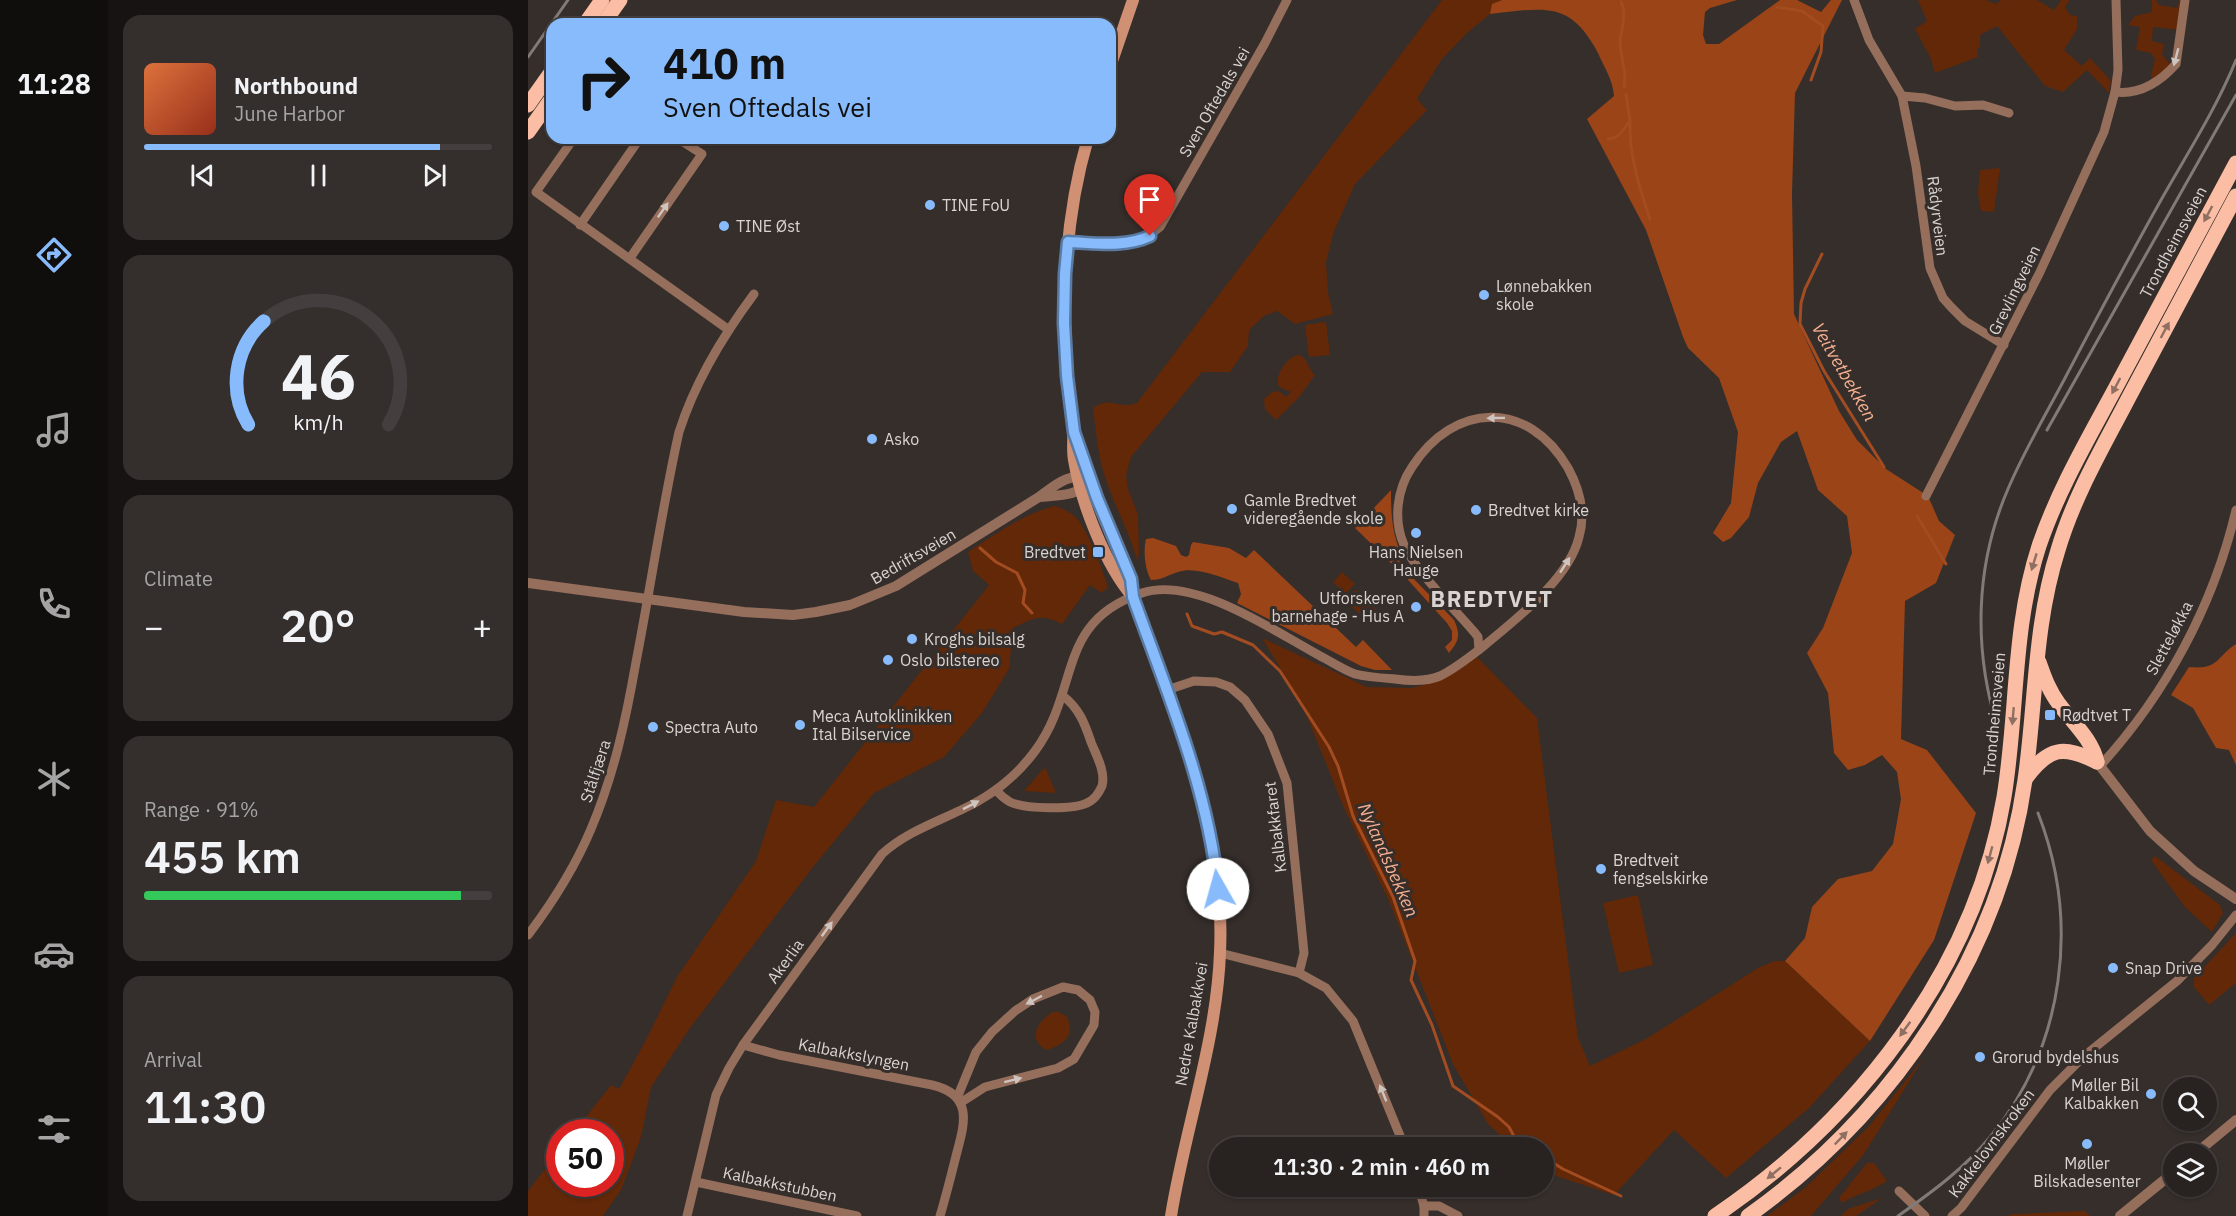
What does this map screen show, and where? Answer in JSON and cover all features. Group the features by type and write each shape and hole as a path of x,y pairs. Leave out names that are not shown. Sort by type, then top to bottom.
{"highway":[{"path":"589,18 602,0"},
{"path":"607,18 620,0"},
{"path":"528,105 546,80"},
{"path":"528,132 546,106"},
{"name":"Trondheimsveien","path":"1715,1216 1776,1171 1855,1094 1915,1016 1931,991 1954,946 1987,867 1999,824 2010,752 2020,624 2031,573 2043,535 2077,459 2236,163"},
{"name":"Trondheimsveien","path":"1748,1216 1789,1185 1836,1144 1877,1099 1930,1027 1971,954 1996,894 2010,851 2025,780 2043,607 2068,521 2079,494 2236,196"},
{"path":"2037,653 2057,702 2094,749 2099,764"},
{"path":"2025,780 2041,760 2055,752 2068,750 2076,752 2099,764"}],"main road":[{"path":"1116,50 1133,0"},
{"name":"Nedre Kalbakkvei","path":"1086,144 1077,181 1065,274 1064,323 1067,376 1074,432 1073,451 1081,490 1116,575 1133,597"},
{"name":"Nedre Kalbakkvei","path":"1074,432 1090,480 1131,579 1133,597 1198,784 1210,830 1219,901 1221,953 1215,1003 1171,1216"}],"street":[{"name":"Sven Oftedals vei","path":"1068,242 1135,243 1150,236 1160,227 1287,0"},
{"name":"Rådyrveien","path":"1854,0 1869,40 1902,96 1916,166 1930,268 1942,298 1965,321 2004,345"},
{"name":"Grevlingveien","path":"1926,496 2004,345 2104,132 2115,92 2118,70 2116,0"},
{"path":"2115,92 2146,89 2176,64 2185,0"},
{"path":"1902,96 1925,98 1955,106 1983,105 2009,113"},
{"path":"570,144 536,192 729,330"},
{"path":"580,225 636,144"},
{"path":"630,258 702,154 686,144"},
{"path":"648,599 679,432 694,391 706,367 754,294"},
{"path":"1505,418 1529,427 1550,443 1562,459 1579,490 1583,513 1579,539 1567,564 1546,590 1479,650 1478,637 1421,570 1404,545 1397,516 1406,475 1428,444 1442,433 1469,419 1505,418"},
{"path":"1078,476 1090,480 1081,490"},
{"name":"Bedriftsveien","path":"528,583 763,614 793,615 833,609 876,596 896,586 1060,482 1078,476"},
{"name":"Bedriftsveien","path":"1039,497 1064,495 1081,490"},
{"name":"Sletteløkka","path":"2099,764 2155,695 2178,657 2211,593 2236,510"},
{"name":"Akerlia","path":"687,1216 716,1095 743,1045 882,854 900,839 970,806 996,790 1017,772 1036,750 1063,696 1077,648 1088,628 1102,614 1133,597 1150,591 1173,590 1220,602 1354,674 1412,682 1438,676 1479,650"},
{"name":"Stålfjæra","path":"528,935 572,868 591,829 607,787 621,739 648,599"},
{"name":"Kalbakkfaret","path":"1167,690 1194,681 1216,682 1230,687 1255,712 1276,750 1287,783 1294,844 1304,952 1299,974"},
{"path":"996,790 1014,803 1027,806 1067,807 1089,802 1099,792 1103,776 1090,738 1078,712 1063,696"},
{"path":"2099,764 2150,831 2194,871 2236,899"},
{"name":"Kakkelovnskroken","path":"1952,1216 1961,1208 2050,1090 2083,1057 2177,981 2212,945 2236,915"},
{"path":"1221,953 1299,974 1326,988 1353,1021 1400,1137"},
{"path":"940,1216 964,1128 965,1117 958,1100 976,1052 992,1032 1015,1011 1033,999 1063,987 1078,990 1090,1000 1095,1012 1094,1025 1078,1054 1069,1063 985,1087 958,1100"},
{"name":"Kalbakkslyngen","path":"743,1045 779,1055 932,1084 947,1089 958,1100"},
{"path":"2208,1143 2236,1119"},
{"path":"2120,1216 2163,1181"},
{"name":"Kalbakkstubben","path":"696,1182 857,1216"},
{"path":"1899,1191 1925,1216"},
{"path":"1424,1211 1439,1206 1458,1216"}],"shaded area":[{"path":"1442,0 1502,0 1493,4 1490,14 1467,33 1442,59 1417,99 1427,110 1355,184 1333,234 1326,262 1328,293 1333,314 1295,324 1277,311 1264,316 1249,330 1248,346 1230,372 1202,372 1131,457 1126,476 1128,489 1138,515 1139,553 1137,560 1103,469 1093,408 1105,403 1130,405 1137,403"},
{"path":"1502,0 1737,0 1710,8 1705,12 1703,35 1706,44 1719,44 1780,0 1797,0 1821,12 1831,0 1842,0 1795,93 1792,193 1794,314 1839,411 1857,440 1886,469 1928,496 1939,521 1955,535 1936,583 1905,601 1901,739 1927,750 1976,813 1934,940 1870,1041 1785,961 1805,938 1812,907 1838,879 1872,871 1893,844 1901,799 1897,772 1882,755 1865,765 1848,770 1834,753 1828,693 1807,653 1823,628 1852,553 1847,516 1818,490 1797,431 1781,442 1758,483 1749,517 1731,538 1723,542 1713,533 1731,503 1738,432 1719,378 1688,348 1646,230 1587,119 1614,96 1610,79 1588,36 1577,24 1554,11 1526,10 1490,14 1492,4"},
{"path":"1918,0 1986,0 1996,4 2001,0 2037,0 2054,10 2061,0 2070,0 2065,7 2070,15 2077,16 2077,29 2064,50 2082,66 2090,58 2111,81 2109,93 2087,70 2063,92 2045,86 1997,26 1980,35 1978,57 1935,73 1931,59 1915,29 1927,21"},
{"path":"2152,0 2156,0 2159,5 2178,8 2179,0 2183,0 2180,30 2153,27 2152,41 2164,44 2162,55 2172,66 2152,81 2155,59 2151,53 2136,50 2140,27 2128,25 2135,16 2152,12"},
{"path":"2000,168 1994,212 1981,211 1978,193 1980,170"},
{"path":"1326,322 1330,355 1309,357 1305,325"},
{"path":"1296,355 1305,359 1315,375 1299,397 1276,420 1265,409 1264,399 1272,392 1279,391 1286,397 1291,392 1279,387 1278,378 1288,360"},
{"path":"1391,490 1393,526 1404,560 1393,565 1355,528 1366,517 1373,518 1371,511"},
{"path":"1055,506 1077,518 1083,526 1108,587 1102,593 1090,585 1062,624 1037,618 1013,628 1009,669 982,713 944,757 874,793 813,867 690,1028 651,1087 641,1137 624,1182 624,1119 584,1119 611,1085 619,1089 677,977 756,861 776,800 814,807 989,585 973,571 968,552 1020,519"},
{"path":"1153,538 1176,546 1181,555 1186,557 1189,555 1193,542 1229,548 1246,558 1254,550 1356,647 1363,640 1392,670 1375,670 1361,666 1237,603 1241,594 1238,583 1193,570 1151,580 1146,566 1145,549 1146,539"},
{"path":"1342,572 1355,584 1345,594 1333,582"},
{"path":"1410,575 1454,620 1458,638 1449,653 1445,647 1452,640 1452,631 1408,580"},
{"path":"1354,591 1358,591 1377,610 1367,620 1345,601"},
{"path":"1262,638 1367,687 1412,688 1438,681 1477,657 1537,718 1578,1038 1590,1066 1646,1039 1758,968 1775,961 1785,961 1870,1041 1809,1108 1726,1178 1674,1130 1614,1195 1554,1175 1554,1137 1502,1137 1488,1124 1453,1064 1389,901 1344,808 1302,704"},
{"path":"2236,644 2236,765 2229,750 2216,748 2193,708 2171,695 2189,667 2212,665"},
{"path":"1045,767 1056,793 1024,791"},
{"path":"2155,856 2220,905 2223,913 2212,932 2185,907 2151,860"},
{"path":"1638,895 1653,965 1619,973 1603,903"},
{"path":"2236,933 2236,983 2209,1005 2194,987 2194,978"},
{"path":"1052,1012 1059,1012 1066,1016 1070,1028 1063,1042 1046,1050 1037,1041 1036,1031 1042,1021"},
{"path":"1923,1059 1864,1154 1811,1216 1767,1216 1806,1187 1869,1126"},
{"path":"1867,1163 1874,1163 1887,1181 1842,1203 1839,1198"},
{"path":"546,1168 546,1197 616,1197 603,1216 528,1216 528,1191"},
{"path":"1882,1198 1856,1216 1841,1216 1848,1209"},
{"path":"2085,1211 2090,1216 2007,1216 2013,1214"}],"waterway":[{"path":"1621,2 1624,18 1620,44 1624,87"},
{"name":"Veitvetbekken","path":"1777,7 1802,11 1823,26 1821,52 1811,80"},
{"path":"1608,139 1619,135 1630,121 1626,94"},
{"path":"1630,121 1633,159 1650,219"},
{"name":"Veitvetbekken","path":"1822,254 1805,289 1801,303 1800,324 1824,371 1884,467"},
{"name":"Veitvetbekken","path":"1917,516 1946,564"},
{"name":"Nylandsbekken","path":"980,548 996,562 1017,573 1025,590 1023,603 1032,613"},
{"name":"Nylandsbekken","path":"1187,614 1192,626 1214,634 1222,632 1253,645 1280,671 1329,747 1338,766 1353,816 1393,897 1415,961 1411,980 1432,1025 1453,1086 1498,1117 1509,1127 1514,1137"},
{"name":"Nylandsbekken","path":"1554,1163 1621,1196"}],"railway":[{"path":"555,18 568,0"},
{"path":"528,57 546,31"},
{"path":"1998,729 1984,669 1981,638 1984,578 1997,518 2028,447 2136,244 2210,114 2236,60"},
{"path":"2047,430 2236,95"},
{"path":"1898,1216 1936,1189 1991,1136 2016,1100 2035,1062 2049,1022 2058,981 2061,939 2059,896 2051,854 2038,813"}],"place":[{"name":"TINE FoU","path":"930,205"},
{"name":"TINE Øst","path":"724,226"},
{"name":"Lønnebakken skole","path":"1484,295"},
{"name":"Asko","path":"872,439"},
{"name":"Gamle Bredtvet videregående skole","path":"1232,509"},
{"name":"Bredtvet kirke","path":"1476,510"},
{"name":"Hans Nielsen Hauge","path":"1416,533"},
{"name":"Bredtvet","path":"1098,552"},
{"name":"Utforskeren barnehage - Hus A","path":"1416,607"},
{"name":"Kroghs bilsalg","path":"912,639"},
{"name":"Oslo bilstereo","path":"888,660"},
{"name":"Rødtvet T","path":"2050,715"},
{"name":"Meca Autoklinikken Ital Bilservice","path":"800,725"},
{"name":"Spectra Auto","path":"653,727"},
{"name":"Bredtveit fengselskirke","path":"1601,869"},
{"name":"Snap Drive","path":"2113,968"},
{"name":"Grorud bydelshus","path":"1980,1057"},
{"name":"Møller Bil Kalbakken","path":"2151,1094"},
{"name":"Møller Bilskadesenter","path":"2087,1144"}],"district":[{"name":"BREDTVET","path":"1492,599"}],"route":[{"path":"1150,236 1135,243 1068,242 1064,297 1067,376 1074,432 1097,498 1131,579 1133,597 1198,784 1210,830 1218,889"}]}
